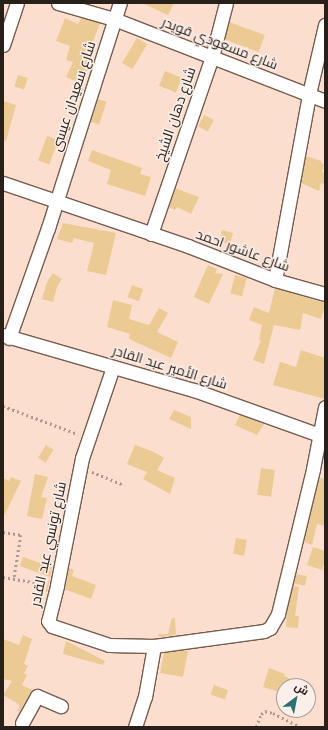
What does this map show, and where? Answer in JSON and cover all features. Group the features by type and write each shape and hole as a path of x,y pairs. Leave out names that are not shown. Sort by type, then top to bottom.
{"street":[{"path":"3,45 17,3"},
{"name":"شارع مسعودي قويدر","path":"58,3 114,19 325,101"},
{"name":"شارع سعيدان عيسى","path":"6,337 56,200 120,3"},
{"name":"شارع دهان الشيخ","path":"151,234 212,57 226,3"},
{"path":"275,280 309,94 325,25"},
{"name":"شارع عاشور احمد","path":"3,183 56,200 275,280 325,294"},
{"name":"شارع الأمير عبد القادر","path":"6,337 194,390 274,417 322,436"},
{"name":"شارع تونسي عبد القادر","path":"113,367 80,468 57,586 48,621 52,626 109,645 154,646"},
{"path":"135,727 145,697 154,646 264,632 274,623 278,614 322,436 325,407"},
{"path":"24,726 37,696 61,706"}],"path":[{"path":"3,406 90,438"},
{"path":"80,468 125,485"},
{"path":"3,532 21,535 14,579"},
{"path":"3,577 57,586"},
{"path":"256,727 261,714 265,711 273,713 301,727"}],"building":[{"path":"142,3 174,3 168,15"},
{"path":"65,18 78,24 81,18 100,23 92,44 95,45 82,84 66,77 73,62 66,60 70,46 56,41"},
{"path":"229,22 265,35 259,52 223,39"},
{"path":"137,38 147,44 132,69 122,63"},
{"path":"165,71 182,78 176,93 159,86"},
{"path":"18,75 28,78 24,89 14,86"},
{"path":"98,99 107,102 99,125 91,122"},
{"path":"3,101 16,105 6,141 3,140"},
{"path":"204,115 214,120 208,132 198,127"},
{"path":"47,136 58,140 49,165 38,160"},
{"path":"92,150 142,168 140,174 151,177 145,196 107,184 111,170 88,161"},
{"path":"306,156 321,161 321,163 324,164 322,172 325,173 325,184 321,183 319,191 301,183"},
{"path":"175,188 199,197 191,214 177,207 175,210 169,207"},
{"path":"63,223 116,233 106,275 87,271 94,243 74,238 72,243 57,239"},
{"path":"222,230 233,233 230,244 220,242"},
{"path":"208,265 217,269 215,273 223,274 209,304 194,297"},
{"path":"53,273 62,279 57,287 53,302 42,299 47,282"},
{"path":"235,275 247,278 242,296 230,293"},
{"path":"132,285 143,289 139,301 128,297"},
{"path":"275,288 325,303 325,305 321,319 303,313 300,330 274,325 264,364 253,360 261,340 259,340 262,325 249,320 254,307 269,313"},
{"path":"113,300 132,305 129,319 149,325 159,308 168,313 157,332 178,342 171,358 129,339 130,334 107,327"},
{"path":"301,350 325,358 325,399 273,385 280,362 296,367"},
{"path":"174,410 191,417 191,429 169,419"},
{"path":"240,415 264,424 257,435 235,425"},
{"path":"46,445 54,450 46,462 38,458"},
{"path":"135,445 152,451 164,458 157,470 175,478 170,494 143,479 147,472 127,464"},
{"path":"261,468 275,470 271,497 257,495"},
{"path":"35,474 48,477 41,497 47,498 42,519 27,516"},
{"path":"11,477 21,481 3,518 3,478 9,481"},
{"path":"319,478 325,479 325,526 317,524 312,545 304,542"},
{"path":"236,538 247,540 244,556 233,554"},
{"path":"313,547 325,551 325,560 322,570 307,565"},
{"path":"23,557 52,567 49,584 47,592 45,591 50,577 20,566"},
{"path":"69,568 74,570 72,576 96,585 91,599 64,589"},
{"path":"296,574 307,576 305,586 294,584"},
{"path":"293,586 299,587 295,616 299,616 298,628 286,627 287,611"},
{"path":"172,618 175,618 176,635 159,637 158,634 168,634"},
{"path":"23,635 32,639 24,664 28,666 24,673 27,675 22,685 32,690 19,712 17,711 20,705 3,695 12,681 3,679 3,639 19,645"},
{"path":"66,641 105,661 103,665 63,654"},
{"path":"181,650 188,651 183,677 160,673 164,653"},
{"path":"269,668 285,674 284,676 289,678 276,678 276,691 263,687"},
{"path":"214,685 228,690 225,700 211,694"}]}
